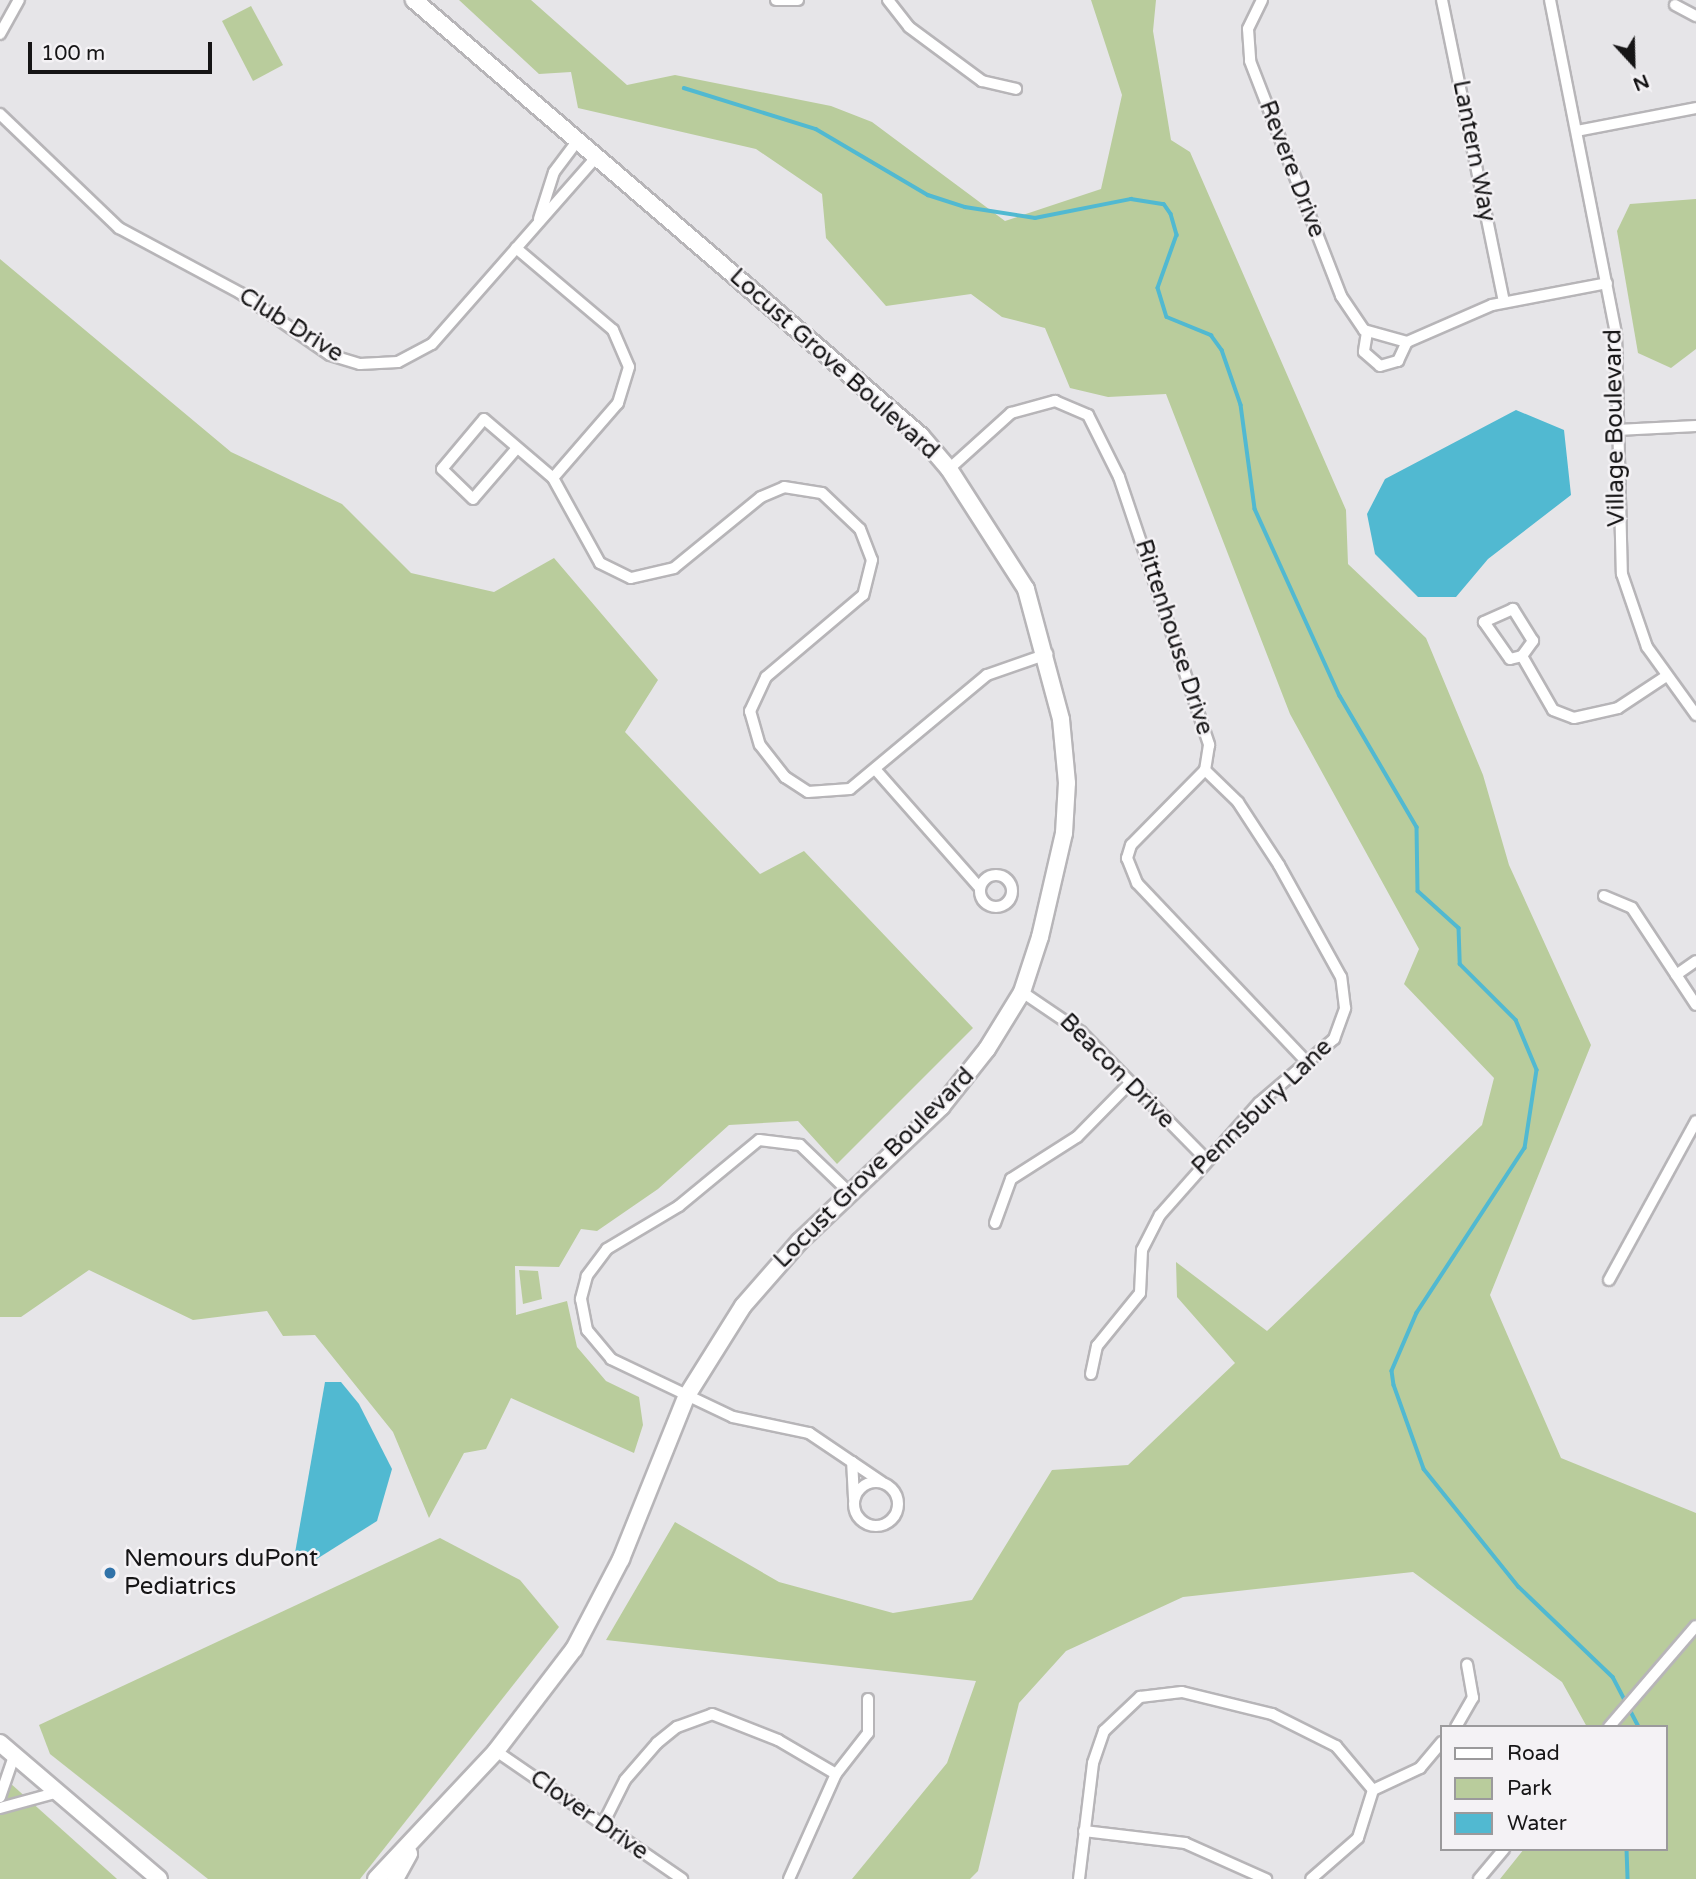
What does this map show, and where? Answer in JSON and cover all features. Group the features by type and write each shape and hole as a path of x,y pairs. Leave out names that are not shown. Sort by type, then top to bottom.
{"street":[{"path":"0,34 19,0"},
{"name":"Locust Grove Boulevard","path":"414,0 921,436 949,469 1026,589 1047,654 1062,719 1064,833 1022,992 955,1091 768,1274 686,1397 598,1607 548,1686 496,1751 417,1840"},
{"path":"776,0 798,0"},
{"path":"888,0 909,27 982,81 1016,89"},
{"name":"Revere Drive","path":"1262,0 1248,29 1250,61 1341,296 1367,332 1364,352 1380,366 1398,361 1407,342 1504,302 1607,283"},
{"name":"Lantern Way","path":"1443,0 1504,302"},
{"name":"Village Boulevard","path":"1550,0 1607,283 1618,351 1617,430 1622,573 1636,622 1665,677 1696,715"},
{"path":"1675,5 1696,16"},
{"path":"1577,131 1696,108"},
{"name":"Club Drive","path":"0,114 119,228 350,362 387,364 421,352 596,158"},
{"path":"539,219 554,172 577,141"},
{"path":"516,248 613,330 629,367 618,402 553,478"},
{"path":"1367,332 1407,342"},
{"name":"Rittenhouse Drive","path":"949,469 1011,413 1055,401 1088,415 1119,477 1196,689 1209,745 1205,770 1131,845 1127,858 1137,884 1305,1060"},
{"path":"517,448 473,499 442,469 484,419 553,478 600,563 636,579 674,568 776,489 811,488 835,503 868,543 871,577 853,605 766,677 753,699 751,720 760,745 785,777 808,792 844,792 987,675 1047,654"},
{"path":"1617,430 1696,426"},
{"path":"1513,609 1533,641 1522,656 1510,659 1484,622 1513,609"},
{"path":"1522,656 1539,694 1553,710 1574,718 1618,708 1665,677"},
{"path":"875,769 980,888"},
{"name":"Pennsbury Lane","path":"1091,1374 1097,1346 1140,1293 1142,1250 1160,1215 1205,1158 1305,1060 1334,1040 1345,1008 1341,977 1238,802 1205,770"},
{"path":"1604,896 1632,908 1696,1005"},
{"path":"1676,975 1696,961"},
{"name":"Beacon Drive","path":"1022,992 1055,1010 1205,1158"},
{"path":"995,1223 1011,1179 1077,1137 1130,1083"},
{"path":"1609,1280 1696,1121"},
{"path":"850,1194 800,1145 759,1140 679,1206 599,1258 582,1299 590,1336 611,1359 686,1397 733,1417 809,1433 884,1483 898,1506 887,1524 859,1520 854,1499 852,1462"},
{"path":"854,1499 868,1483 884,1483"},
{"path":"1611,1725 1696,1626"},
{"path":"1457,1725 1473,1698 1467,1665"},
{"path":"1079,1879 1084,1831 1104,1731 1140,1697 1182,1692 1272,1714 1336,1746 1373,1790"},
{"path":"789,1879 836,1774 868,1733 868,1699"},
{"path":"603,1824 625,1780 657,1743 677,1727 712,1714 778,1740 836,1774"},
{"path":"0,1743 55,1793 159,1879"},
{"path":"1311,1879 1357,1838 1373,1790 1420,1768 1440,1744"},
{"name":"Clover Drive","path":"496,1751 681,1879"},
{"path":"0,1797 14,1756"},
{"path":"0,1808 55,1793"},
{"path":"1084,1831 1185,1843 1266,1879"},
{"path":"376,1879 417,1840"},
{"path":"395,1879 417,1840"},
{"path":"1479,1879 1502,1851"}],"green space":[{"path":"459,0 531,0 627,85 675,75 831,106 872,122 1005,221 1101,189 1122,95 1091,0 1156,0 1153,31 1171,140 1190,152 1346,510 1348,564 1426,638 1483,775 1509,865 1591,1045 1490,1295 1561,1458 1696,1513 1696,1879 1500,1879 1522,1851 1668,1851 1668,1725 1586,1725 1562,1682 1413,1572 1183,1597 1066,1651 1019,1703 978,1871 970,1879 852,1879 947,1763 976,1681 606,1640 675,1522 779,1582 893,1613 972,1600 1052,1470 1128,1465 1235,1363 1177,1297 1176,1262 1267,1331 1482,1125 1494,1078 1404,984 1419,949 1290,714 1166,394 1108,397 1070,388 1045,328 1002,317 971,294 886,306 826,238 822,194 756,149 578,108 571,72 539,74"},
{"path":"251,6 283,65 253,81 222,21"},
{"path":"1696,199 1696,349 1671,368 1638,353 1617,231 1630,204"},
{"path":"0,259 231,452 342,504 411,573 494,592 554,558 658,680 625,732 760,874 804,851 973,1028 837,1164 798,1121 729,1125 658,1189 597,1231 581,1229 559,1267 515,1266 516,1315 567,1301 577,1347 606,1381 639,1397 643,1425 634,1453 511,1398 486,1449 464,1453 429,1518 393,1432 315,1335 283,1336 267,1311 193,1320 89,1270 21,1317 0,1317"},
{"path":"519,1270 538,1271 542,1299 523,1304"},
{"path":"440,1538 520,1580 559,1627 360,1879 208,1879 50,1754 39,1725"},
{"path":"0,1774 116,1878 117,1879 0,1879"}],"water":[{"path":"1516,410 1564,430 1571,495 1488,559 1456,597 1418,597 1375,554 1367,514 1385,479"},
{"path":"325,1382 341,1382 359,1404 392,1469 377,1521 312,1562 295,1553"}],"waterway":[{"path":"684,88 816,129 928,195 965,207 1035,218 1131,199 1164,204 1171,214 1177,235 1158,288 1167,317 1211,335 1222,350 1241,405 1255,509 1340,696 1417,827 1418,891 1459,928 1460,964 1516,1020 1537,1070 1525,1148 1417,1313 1392,1371 1394,1385 1424,1469 1519,1587 1613,1677 1638,1725"},
{"path":"1627,1851 1628,1879"}],"place":[{"name":"Nemours duPont Pediatrics","path":"110,1573"}]}
